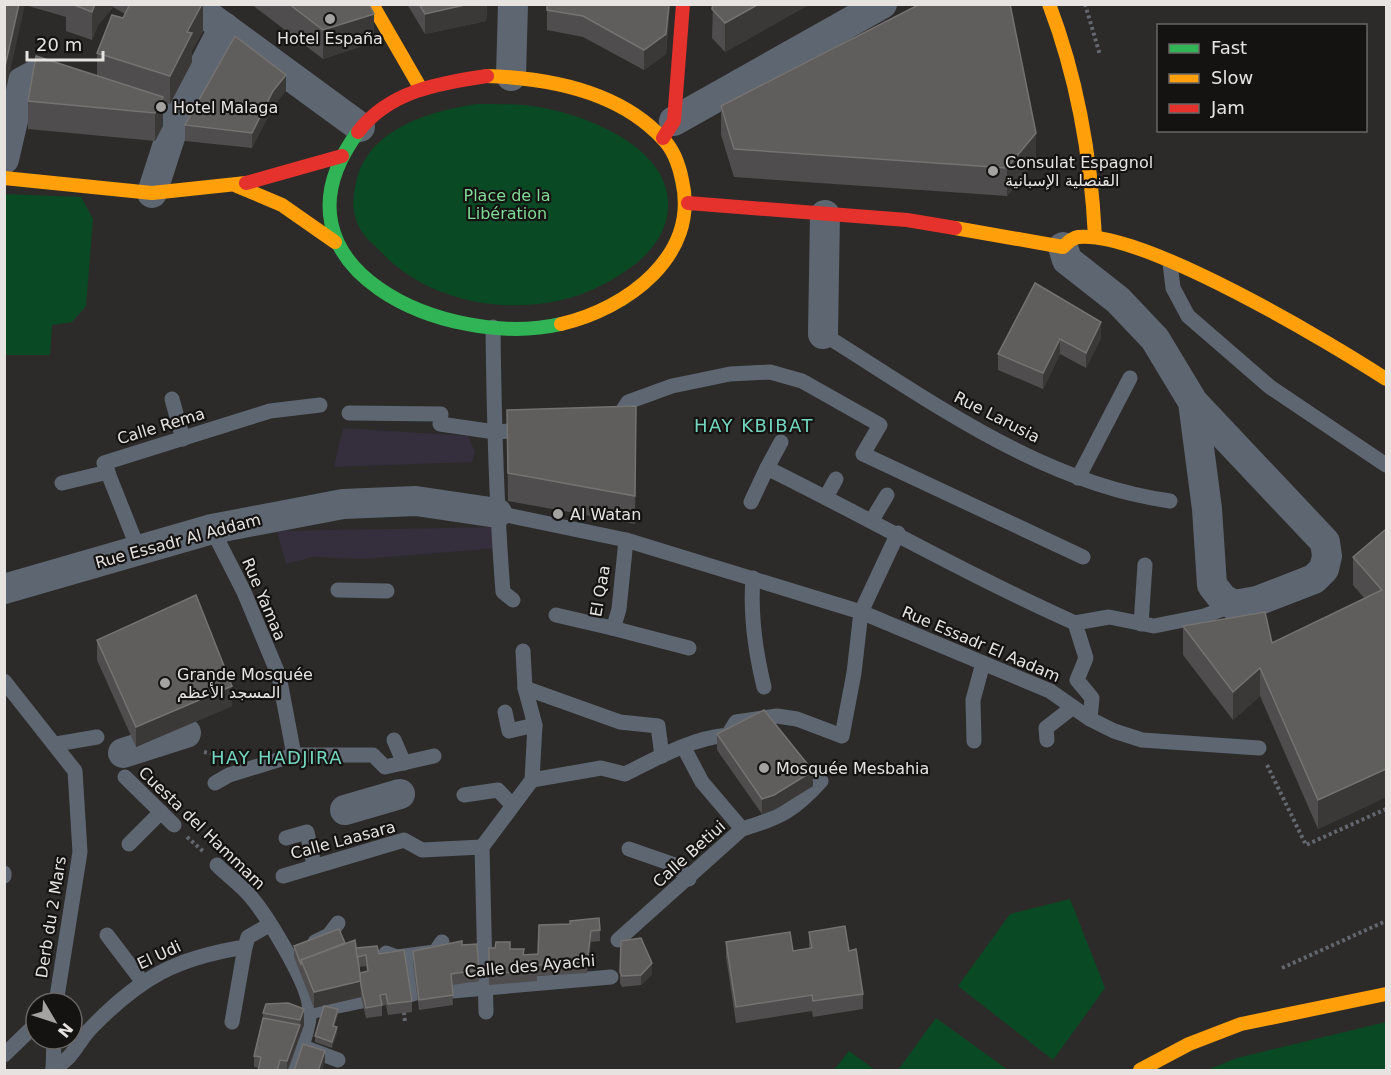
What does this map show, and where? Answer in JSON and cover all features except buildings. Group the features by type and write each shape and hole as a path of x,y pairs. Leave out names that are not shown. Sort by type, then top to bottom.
{"street":[{"path":"192,4 360,127"},
{"path":"372,4 421,89"},
{"path":"511,76 513,4"},
{"path":"669,130 594,94 534,78 487,76 421,89 399,97 360,127 342,156 332,184 329,212 335,242 343,257 379,290 402,303 454,322 493,327 538,327 582,318 622,301 642,287 661,268 677,238 688,203 669,130 683,4"},
{"path":"669,130 882,4"},
{"path":"1049,4 1064,41 1082,105 1092,171 1095,237"},
{"path":"152,193 175,122 224,27"},
{"path":"4,159 22,82 35,75 175,122"},
{"path":"4,178 152,193 237,186 342,156"},
{"path":"237,186 282,205 335,242"},
{"path":"688,203 907,220 1063,247 1076,237 1095,237 1129,246 1170,263 1304,329 1386,379"},
{"path":"823,334 825,215"},
{"path":"1063,247 1067,260 1118,300 1155,339 1193,402 1325,542 1328,556 1324,569 1314,579 1257,601 1234,605 1223,599 1212,585 1207,508 1193,402"},
{"name":"Rue Essadr Al Addam","path":"4,589 212,529 343,504 416,501 496,513"},
{"path":"124,765 186,733"},
{"path":"345,810 400,795"},
{"path":"1140,1071 1176,1049 1235,1026 1276,1015 1386,994"}],"lane":[{"path":"1170,263 1173,288 1188,316 1270,387 1386,465"},
{"path":"493,327 496,513 503,592 513,600"},
{"name":"Rue Larusia","path":"823,334 959,420 1078,478 1170,501"},
{"path":"603,426 613,425 628,402 672,386 730,374 770,372 802,381 880,425 863,454 1083,557"},
{"path":"1078,478 1130,378"},
{"path":"172,399 183,439"},
{"name":"Calle Rema","path":"108,472 104,463 270,411 320,405"},
{"path":"350,413 441,414 440,424 495,432 539,429"},
{"path":"751,502 781,442"},
{"path":"767,468 898,533 990,585 1076,623 1109,617 1154,626 1204,616 1234,605"},
{"path":"62,483 108,472 138,551"},
{"path":"826,497 836,479"},
{"path":"872,520 887,495"},
{"name":"Rue Essadr El Aadam","path":"496,513 626,540 861,612 1050,691 1114,731 1142,740 1259,748"},
{"name":"Rue Yamaa","path":"212,529 244,592 279,676 294,755"},
{"path":"532,780 601,768 626,774 662,756 712,736 728,735 736,722 777,716 797,719 842,736 854,673 861,612 898,533"},
{"name":"El Qaa","path":"556,615 612,628 619,609 626,540"},
{"path":"1141,624 1145,565"},
{"path":"753,578 752,618 756,654 764,687"},
{"path":"338,590 387,591"},
{"path":"1076,623 1086,658 1077,680 1092,698 1090,718"},
{"path":"612,628 689,648"},
{"path":"485,1000 482,847 532,780 534,726 525,688 523,651"},
{"path":"974,741 973,699 983,663"},
{"name":"Derb du 2 Mars","path":"4,681 56,744 75,771 80,842 74,902 58,991"},
{"path":"525,688 620,722 658,726 662,756"},
{"path":"1047,740 1046,728 1073,707"},
{"path":"505,712 509,731 534,726"},
{"path":"56,744 97,737"},
{"path":"394,740 404,763"},
{"path":"684,748 702,782 742,829"},
{"path":"222,779 294,755 373,755 385,767 434,756"},
{"name":"Cuesta del Hammam","path":"124,765 174,825"},
{"name":"Calle Betiui","path":"618,940 689,879 742,829 765,823 800,805 821,781"},
{"path":"464,795 498,789 512,805"},
{"path":"129,843 161,812"},
{"path":"286,838 307,832 314,865"},
{"name":"Calle Laasara","path":"283,876 404,840 422,850 482,847"},
{"path":"629,849 675,865 689,879"},
{"name":"Cuesta del Hammam","path":"217,865 251,896 288,955 306,992 309,1012 292,1071"},
{"path":"288,955 329,935 338,923"},
{"path":"232,1022 244,947 248,938 269,925"},
{"path":"107,935 142,981"},
{"path":"386,952 397,957 435,952 442,942"},
{"name":"El Udi","path":"53,1070 69,1060 88,1031 142,981 206,953 244,947"},
{"path":"408,956 413,994"},
{"name":"Calle des Ayachi","path":"452,991 485,1000 611,977"},
{"path":"309,1012 362,1001"},
{"path":"4,1055 24,1036"},
{"path":"300,1047 338,1060"},
{"path":"53,1070 54,1051"}],"path":[{"path":"186,733 199,751 217,755 222,779"},
{"path":"1259,748 1306,845 1386,809"},
{"name":"Cuesta del Hammam","path":"174,825 217,865"},
{"path":"1282,968 1386,921"},
{"path":"404,1012 405,1022"}],"shaded area":[{"path":"343,428 468,436 475,452 472,462 334,467"},
{"path":"500,527 499,548 363,559 313,557 286,564 277,531"}],"green space":[{"name":"Place de la Libération","path":"477,104 523,105 573,115 625,139 646,156 661,177 668,200 664,227 654,246 630,268 602,285 575,296 546,303 516,305 485,303 456,297 427,286 402,271 368,240 357,221 353,205 362,164 387,136 403,126 440,112"},
{"path":"5,194 81,197 93,219 86,306 72,322 52,325 50,355 5,355"},
{"path":"1070,899 1105,988 1053,1060 958,986 1010,914"},
{"path":"936,1018 1008,1070 898,1070"},
{"path":"1386,1022 1386,1069 1207,1070 1237,1058"},
{"path":"849,1051 875,1070 834,1070"}],"traffic: fast":[{"path":"358,132 333,181 331,223 348,260 380,289 421,311 468,324 516,329 561,324"}],"traffic: slow":[{"path":"372,4 421,89"},
{"path":"1049,4 1068,61 1081,119 1090,177 1095,237"},
{"path":"487,76 558,84 604,98 626,109 663,139 673,153 679,169 685,207 680,232 669,255 653,275 633,292 586,317 561,324"},
{"path":"4,178 152,193 246,183"},
{"path":"237,186 282,205 335,242"},
{"path":"955,228 1063,247 1078,237 1107,240 1145,251 1189,269 1235,292 1323,340 1386,379"},
{"path":"1140,1070 1189,1044 1241,1024 1386,994"}],"traffic: jam":[{"path":"663,138 674,121 683,4"},
{"path":"358,132 384,107 416,91 487,76"},
{"path":"246,183 342,156"},
{"path":"688,203 907,220 955,228"}],"place":[{"name":"Hotel España","path":"330,19"},
{"name":"Hotel Malaga","path":"161,107"},
{"name":"Consulat Espagnol القنصلية الإسبانية","path":"993,171"},
{"name":"Al Watan","path":"558,514"},
{"name":"Grande Mosquée المسجد الأعظم","path":"165,683"},
{"name":"Mosquée Mesbahia","path":"764,768"}],"district":[{"name":"HAY KBIBAT","path":"754,425"},
{"name":"HAY HADJIRA","path":"277,757"}]}
